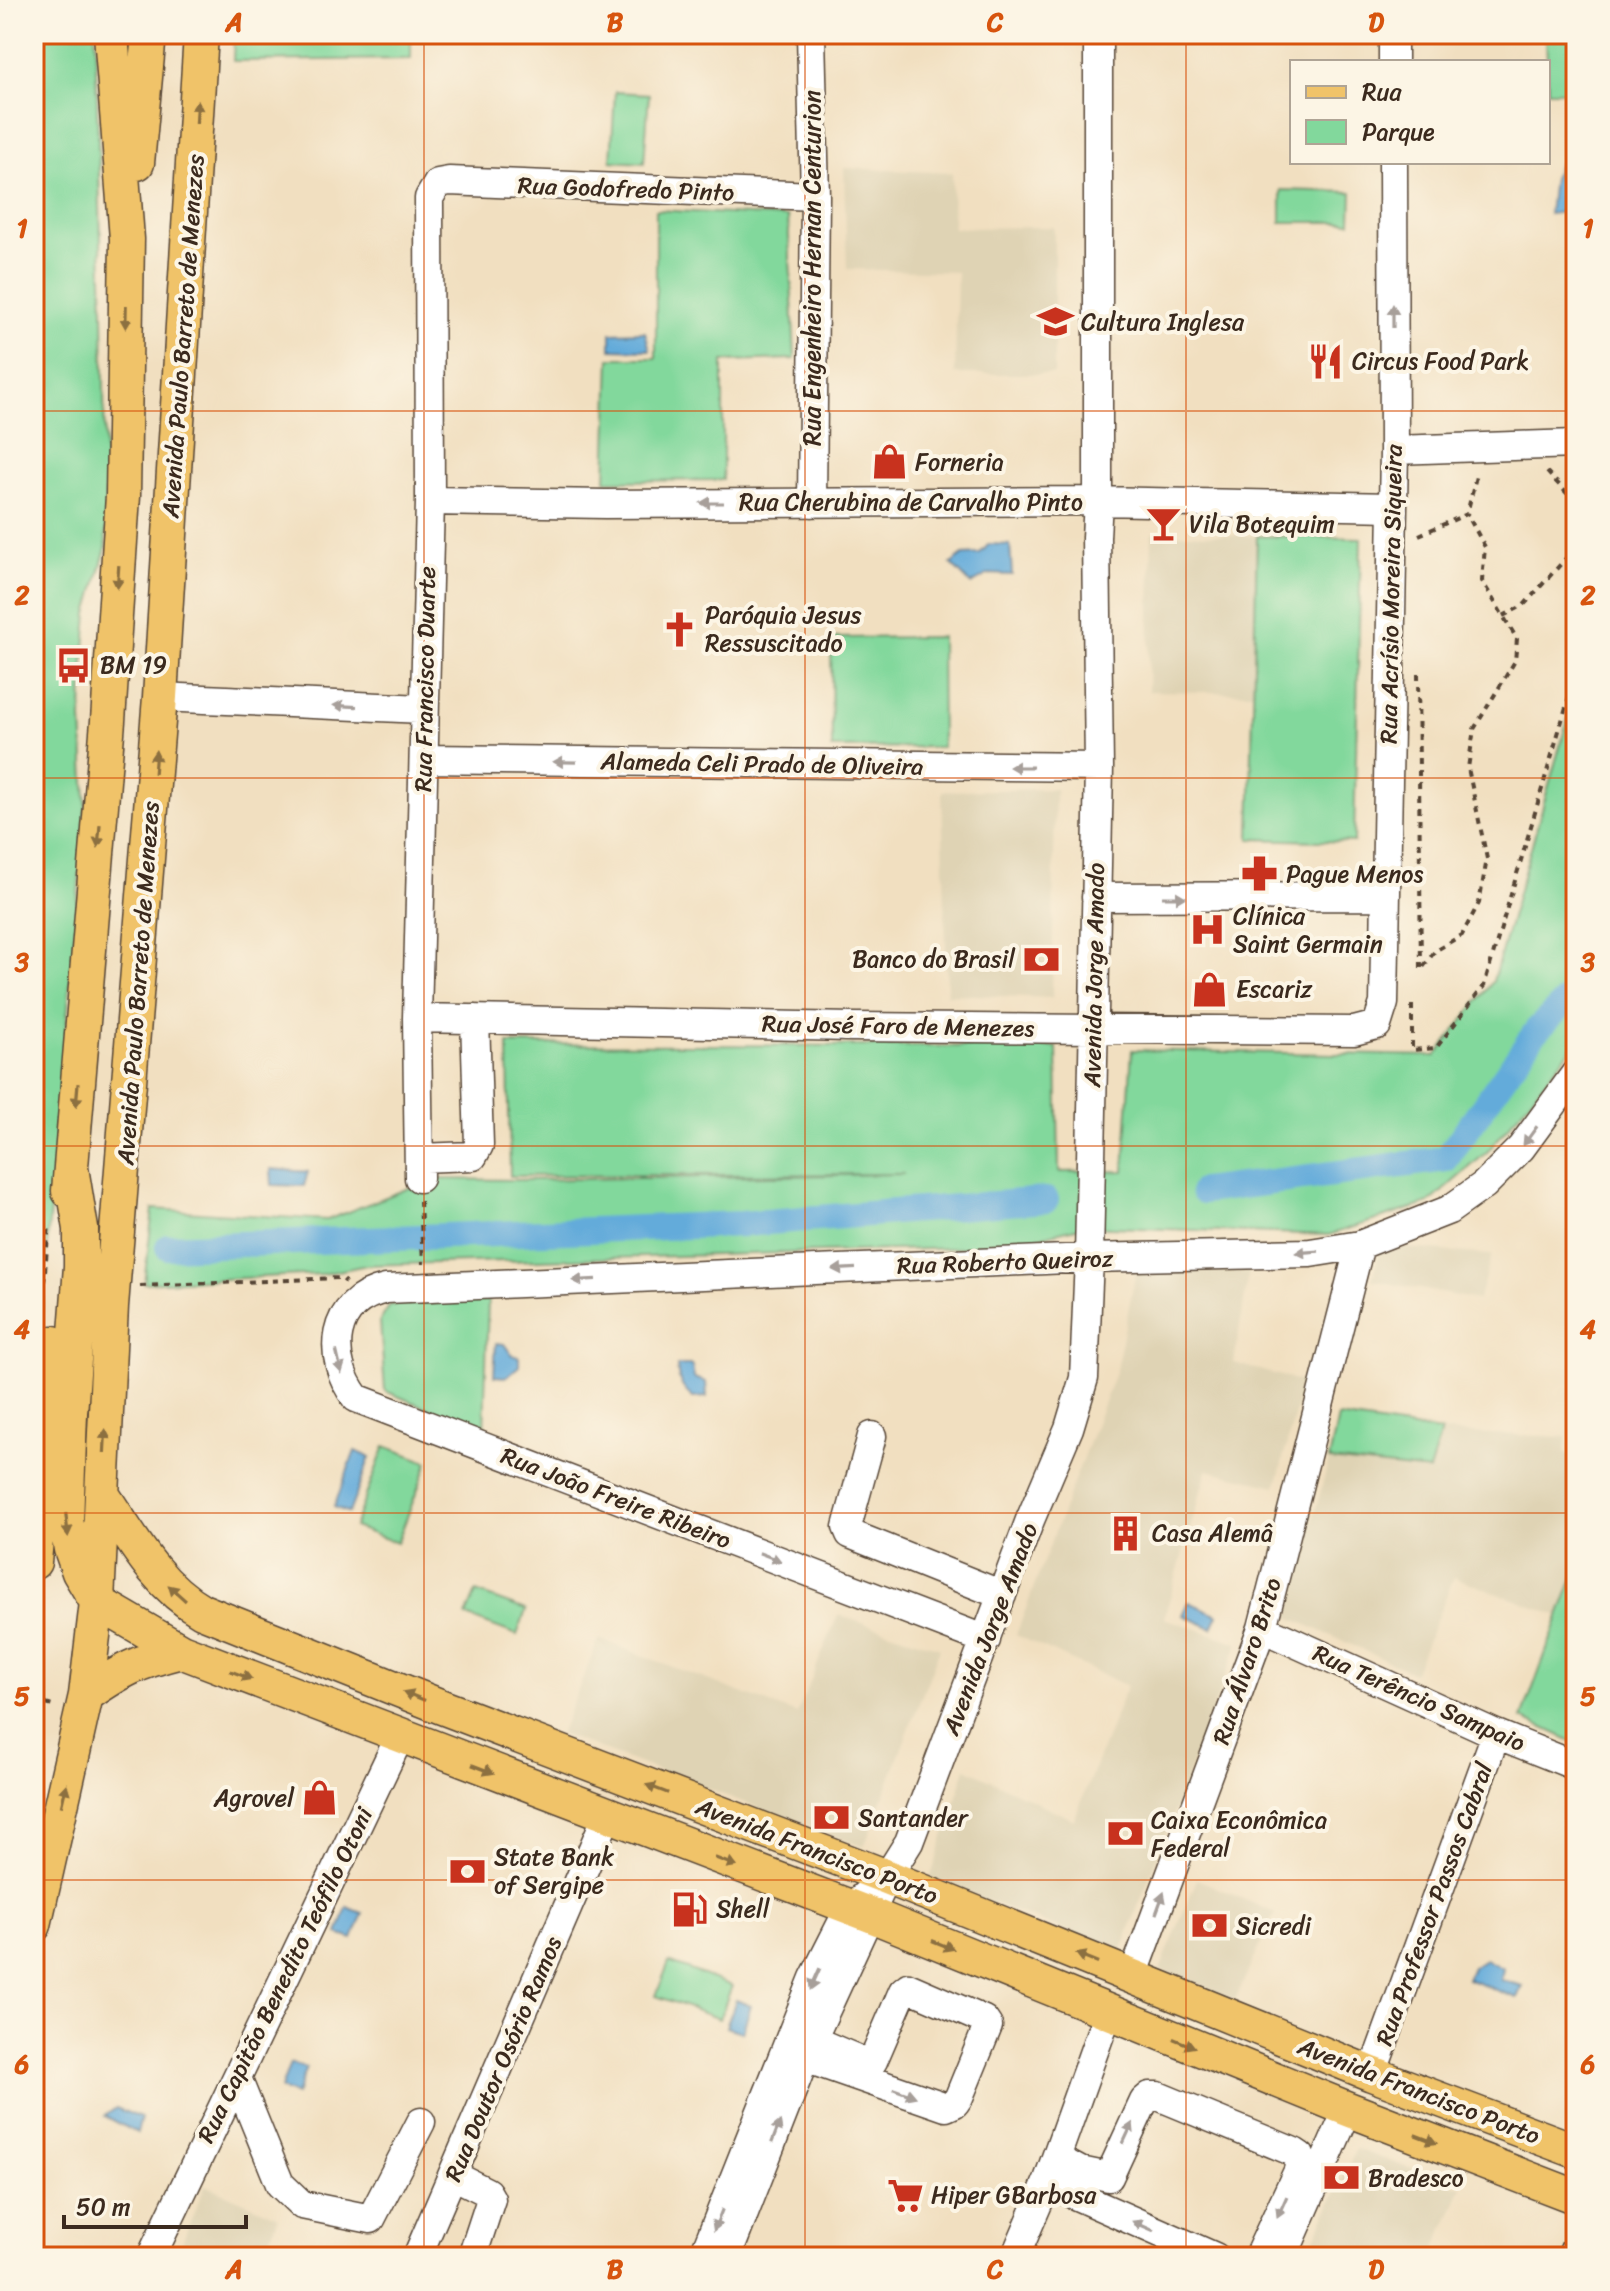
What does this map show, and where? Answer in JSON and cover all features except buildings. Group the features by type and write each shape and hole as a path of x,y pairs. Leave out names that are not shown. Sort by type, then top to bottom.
{"main road":[{"name":"Avenida Paulo Barreto de Menezes","path":"34,1562 45,1417 71,1168 122,511 127,239 111,34"},
{"name":"Avenida Paulo Barreto de Menezes","path":"127,239 149,34"},
{"name":"Avenida Paulo Barreto de Menezes","path":"34,1925 73,1702 97,1602 114,1287 160,697 201,34"},
{"path":"71,1168 81,1229 81,1266 66,1521 79,1572 97,1602"},
{"name":"Avenida Francisco Porto","path":"102,1494 148,1562 172,1589 202,1611 887,1877 1372,2074 1576,2151"},
{"name":"Avenida Francisco Porto","path":"97,1602 181,1651 860,1912 1348,2109 1576,2197"},
{"path":"73,1702 123,1669 146,1659 181,1651"}],"street":[{"name":"Rua Engenheiro Hernan Centurion","path":"811,34 815,196 812,503"},
{"name":"Avenida Jorge Amado","path":"860,1912 909,1842 1069,1428 1084,1378 1099,767 1096,537 1098,34"},
{"path":"1393,34 1393,60"},
{"name":"Rua Acrísio Moreira Siqueira","path":"1377,1025 1384,1003 1386,896 1394,450 1393,164"},
{"name":"Rua Godofredo Pinto","path":"438,183 815,196"},
{"name":"Rua Francisco Duarte","path":"419,1168 417,1018 430,501 429,198 438,183"},
{"path":"1394,450 1576,444"},
{"name":"Rua Cherubina de Carvalho Pinto","path":"430,501 605,504 1098,501 1392,507"},
{"path":"160,697 423,709"},
{"name":"Alameda Celi Prado de Oliveira","path":"424,759 1099,767"},
{"path":"1096,897 1386,896"},
{"name":"Rua José Faro de Menezes","path":"417,1018 1354,1031 1377,1025"},
{"path":"419,1168 473,1156 477,1152 475,1019"},
{"name":"Rua Roberto Queiroz","path":"366,1295 386,1289 424,1287 1089,1258 1310,1253 1360,1245 1449,1210 1484,1185 1521,1148 1576,1073"},
{"name":"Rua Álvaro Brito","path":"1133,1976 1262,1628 1360,1245"},
{"name":"Rua João Freire Ribeiro","path":"366,1295 349,1309 340,1324 336,1347 346,1384 356,1398 986,1640"},
{"path":"872,1436 847,1527 850,1534 1002,1595"},
{"name":"Rua Terêncio Sampaio","path":"1262,1628 1496,1734 1576,1766"},
{"name":"Rua Professor Passos Cabral","path":"1372,2074 1496,1734"},
{"name":"Rua Capitão Benedito Teófilo Otoni","path":"151,2257 400,1736"},
{"name":"Rua Doutor Osório Ramos","path":"417,2257 607,1816"},
{"path":"727,2257 808,2049 857,1939 860,1912"},
{"path":"703,2257 814,1978 860,1912"},
{"path":"908,1987 984,2020 988,2026 959,2097 946,2107 808,2049 864,2062 873,2061 903,1991 908,1987"},
{"path":"1015,2257 1052,2169 1108,2012"},
{"path":"237,2078 280,2184 302,2205 371,2219 421,2122"},
{"path":"1052,2169 1109,2177 1144,2101 1150,2096 1158,2096 1294,2152 1300,2156 1298,2171 1258,2257"},
{"path":"1283,2257 1348,2109"},
{"path":"1052,2169 1070,2193 1215,2257"},
{"path":"453,2175 487,2192 491,2199 472,2257"},
{"path":"1571,2257 1576,2246"}],"path":[{"path":"1539,465 1576,503"},
{"path":"1412,798 1415,673 1421,970 1435,951 1462,935 1479,903 1487,859 1468,768 1474,729 1515,661 1517,639 1482,581 1485,547 1467,514 1478,466"},
{"path":"1418,522 1419,535 1467,514"},
{"path":"1503,616 1524,605 1576,547"},
{"path":"1412,1002 1412,1050 1436,1048 1484,986 1576,673"},
{"path":"419,1168 424,1287"},
{"path":"114,1287 341,1278 366,1295"},
{"path":"34,1701 73,1702"}],"shaded area":[{"name":"Cultura Inglesa","path":"844,168 952,173 953,228 1054,227 1054,374 955,374 957,272 847,269"},
{"path":"1152,533 1257,536 1253,693 1148,691"},
{"path":"1055,789 1052,998 947,994 942,791"},
{"path":"1381,1246 1492,1255 1478,1300 1372,1280"},
{"path":"1249,1270 1234,1363 1303,1382 1276,1486 1207,1470 1164,1618 1238,1643 1121,1952 930,1879 966,1768 1074,1820 1127,1686 1016,1635 1116,1370 1136,1272"},
{"path":"1441,1432 1566,1437 1565,1453 1576,1458 1576,1570 1559,1616 1454,1577 1414,1673 1287,1616 1329,1460 1429,1471"},
{"path":"838,1615 940,1648 864,1847 560,1734 599,1639 797,1714"},
{"path":"1197,1879 1275,1913 1235,2000 1160,1970"},
{"path":"1356,2149 1462,2187 1432,2257 1306,2257"},
{"path":"205,2185 279,2217 262,2257 176,2257"}],"green space":[{"path":"34,34 95,34 106,548 88,614 83,672 86,803 34,1392"},
{"path":"234,34 411,34 411,59 233,61"},
{"path":"1546,34 1576,34 1576,91 1550,91 1550,60 1547,60"},
{"path":"615,92 649,94 644,163 611,161"},
{"path":"1281,190 1352,192 1351,222 1281,222"},
{"path":"656,210 788,217 795,359 723,361 723,480 606,481 610,358 656,358"},
{"path":"1257,536 1361,538 1354,842 1250,839"},
{"path":"941,637 942,747 832,748 831,638"},
{"path":"1576,690 1576,1043 1488,1151 1429,1203 1329,1235 1084,1226 998,1247 367,1265 323,1274 144,1283 153,1209 327,1220 432,1179 904,1174 510,1176 508,1044 1057,1047 1059,1172 1124,1171 1132,1050 1436,1056 1493,981"},
{"path":"488,1300 484,1431 385,1391 380,1321 390,1305"},
{"path":"1338,1417 1441,1432 1429,1471 1329,1460"},
{"path":"385,1446 428,1462 397,1543 354,1527"},
{"path":"1576,1570 1576,1743 1522,1718"},
{"path":"476,1592 526,1610 517,1635 466,1616"},
{"path":"669,1962 732,1986 719,2019 656,1996"}],"water":[{"path":"1559,165 1565,212 1549,214 1553,178"},
{"path":"645,332 650,350 611,349 611,333"},
{"path":"989,544 1010,545 1012,575 989,574 971,584 951,564 963,555 980,554"},
{"path":"271,1169 308,1172 304,1186 272,1185"},
{"path":"496,1343 504,1344 512,1355 519,1357 519,1366 506,1377 494,1376"},
{"path":"677,1365 692,1365 694,1378 706,1382 707,1397 693,1398 689,1394 681,1383"},
{"path":"355,1451 370,1457 349,1513 334,1507"},
{"path":"1189,1602 1218,1615 1212,1628 1183,1615"},
{"path":"347,1907 363,1913 353,1939 338,1934"},
{"path":"1485,1959 1503,1969 1501,1980 1522,1986 1517,1998 1467,1979 1472,1967"},
{"path":"736,2000 751,2006 742,2032 726,2027"},
{"path":"290,2063 306,2068 296,2095 281,2089"},
{"path":"116,2108 141,2118 137,2133 105,2116"}],"waterway":[{"path":"1203,1191 1446,1159 1537,1030 1576,991"},
{"path":"168,1247 742,1224 1046,1200"}],"place":[{"name":"Cultura Inglesa","path":"1055,322"},
{"name":"Circus Food Park","path":"1326,361"},
{"name":"Forneria","path":"889,462"},
{"name":"Vila Botequim","path":"1163,524"},
{"name":"Paróquia Jesus Ressuscitado","path":"679,629"},
{"name":"BM 19","path":"74,665"},
{"name":"Pague Menos","path":"1260,874"},
{"name":"Clínica Saint Germain","path":"1207,930"},
{"name":"Banco do Brasil","path":"1041,959"},
{"name":"Escariz","path":"1210,989"},
{"name":"Casa Alemâ","path":"1126,1533"},
{"name":"Agrovel","path":"320,1798"},
{"name":"Santander","path":"832,1818"},
{"name":"Caixa Econômica Federal","path":"1125,1834"},
{"name":"State Bank of Sergipe","path":"468,1871"},
{"name":"Shell","path":"690,1909"},
{"name":"Sicredi","path":"1210,1926"},
{"name":"Bradesco","path":"1342,2178"},
{"name":"Hiper GBarbosa","path":"905,2195"}]}
